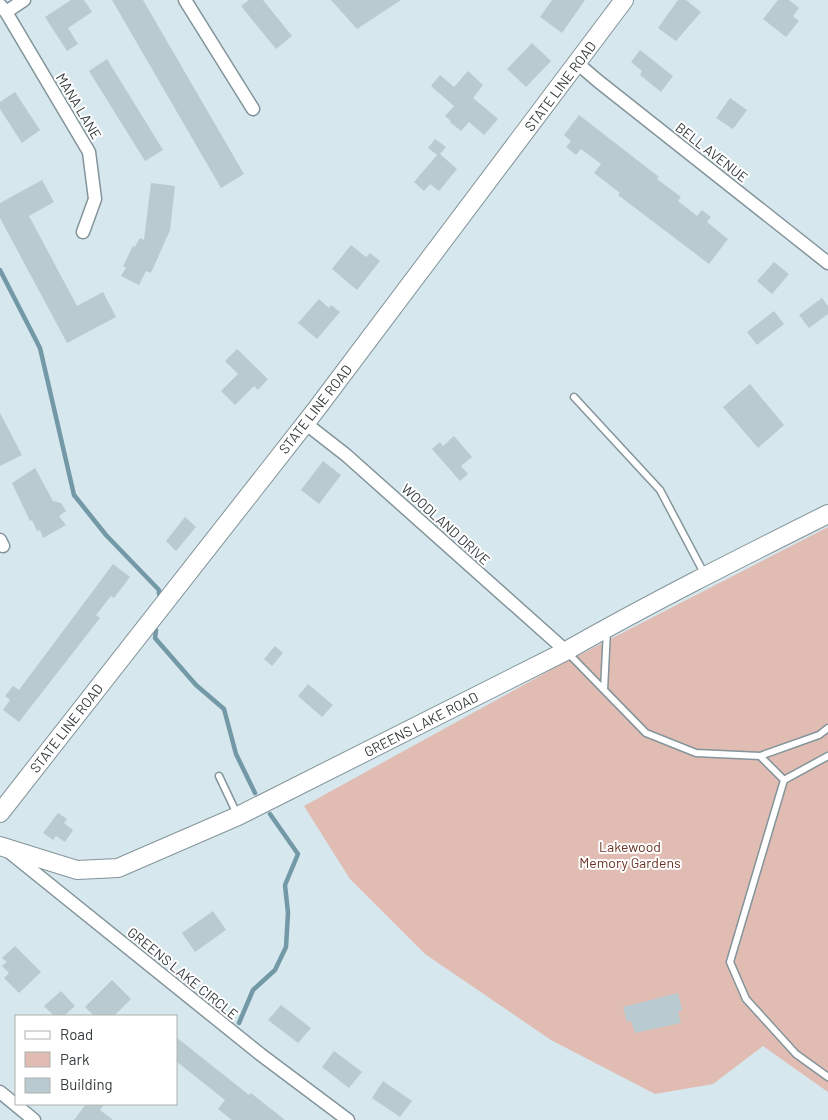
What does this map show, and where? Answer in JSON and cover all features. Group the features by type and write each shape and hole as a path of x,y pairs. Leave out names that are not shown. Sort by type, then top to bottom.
{"street":[{"path":"3,8 24,0"},
{"path":"185,0 253,109"},
{"name":"STATE LINE ROAD","path":"0,813 305,422 624,0"},
{"name":"MANA LANE","path":"3,8 89,152 95,199 83,232"},
{"name":"BELL AVENUE","path":"578,63 828,263"},
{"name":"WOODLAND DRIVE","path":"305,422 346,455 566,651"},
{"name":"GREENS LAKE ROAD","path":"1,846 77,870 118,868 238,816 566,651 607,627 828,514"},
{"name":"GREENS LAKE CIRCLE","path":"1,846 260,1054 348,1120"},
{"path":"0,1092 15,1104"},
{"path":"16,1105 34,1120"}],"lane":[{"path":"574,397 660,490 706,576"},
{"path":"604,690 607,627"},
{"path":"566,651 646,733 696,753 760,756 820,735 828,728"},
{"path":"760,756 784,780"},
{"path":"828,756 784,780 730,962 746,999 796,1054 828,1077"},
{"path":"219,776 238,816"}],"green space":[{"name":"Lakewood Memory Gardens","path":"828,527 828,1092 763,1046 713,1084 655,1094 551,1040 425,954 350,879 304,806 558,666"}],"building":[{"path":"71,0 84,0 92,12 68,28 78,44 67,51 45,17"},
{"path":"112,0 143,0 244,174 221,188"},
{"path":"249,0 263,0 292,36 276,49 241,6"},
{"path":"331,0 401,0 357,29"},
{"path":"552,0 585,0 562,33 540,17"},
{"path":"678,0 686,0 701,12 676,41 658,28"},
{"path":"778,0 789,0 799,8 793,16 799,21 786,37 763,19"},
{"path":"532,43 551,61 526,87 507,69"},
{"path":"640,50 673,76 661,92 640,75 642,71 631,62"},
{"path":"107,59 163,150 145,161 89,71"},
{"path":"468,71 483,85 473,98 498,119 484,135 469,122 461,131 450,122 445,116 454,106 431,86 440,75 454,87"},
{"path":"15,92 40,130 22,143 0,109 0,102"},
{"path":"730,98 747,110 733,129 716,118"},
{"path":"579,115 659,177 657,179 681,197 678,201 697,216 702,210 711,217 707,222 728,239 709,264 618,195 620,193 594,173 601,164 581,149 576,155 566,147 571,141 564,135"},
{"path":"435,139 446,147 440,154 457,169 439,191 430,184 424,191 414,182 437,155 428,148"},
{"path":"42,180 54,202 29,216 77,306 103,292 116,317 67,343 0,218 0,203"},
{"path":"151,183 175,186 170,230 151,273 146,271 139,285 121,276 126,268 123,266 133,246 135,247 140,238 144,240"},
{"path":"351,245 366,257 370,253 380,261 357,290 332,269"},
{"path":"774,262 789,274 772,294 757,281"},
{"path":"822,298 828,306 828,314 809,328 799,315"},
{"path":"319,299 329,308 331,305 340,312 317,339 298,323"},
{"path":"774,311 784,324 757,345 747,332"},
{"path":"237,349 268,379 258,390 254,386 235,405 221,391 238,374 225,361"},
{"path":"750,384 784,425 758,448 723,407"},
{"path":"0,413 22,455 0,466"},
{"path":"454,436 472,457 461,466 468,474 460,481 432,449 440,442 443,446"},
{"path":"323,461 341,475 319,504 301,490"},
{"path":"35,468 53,501 61,503 66,511 59,516 66,525 43,538 40,530 37,531 32,520 30,521 12,483"},
{"path":"185,517 196,527 176,551 166,541"},
{"path":"113,564 130,577 114,598 111,596 96,615 100,618 19,722 3,710 10,700 5,696 13,686 19,690"},
{"path":"275,646 283,653 272,666 264,659"},
{"path":"308,684 333,705 322,717 298,696"},
{"path":"58,813 67,819 64,823 73,830 65,842 56,836 53,840 43,833"},
{"path":"213,911 226,930 195,952 182,933"},
{"path":"15,946 41,972 19,993 4,978 9,973 2,966 7,962 2,958"},
{"path":"112,980 131,999 115,1015 93,1015 85,1007"},
{"path":"61,991 75,1006 65,1015 53,1015 44,1006"},
{"path":"678,993 682,1010 678,1012 681,1023 635,1033 631,1021 627,1022 623,1007"},
{"path":"281,1005 311,1028 298,1043 268,1020"},
{"path":"178,1039 249,1095 251,1093 285,1120 232,1120 218,1109 225,1100 178,1063"},
{"path":"334,1051 362,1072 349,1088 322,1067"},
{"path":"383,1081 412,1101 400,1117 372,1098"},
{"path":"85,1105 103,1105 100,1110 113,1120 74,1120"}],"waterway":[{"path":"0,270 40,348 74,495 106,535 159,590 159,594"},
{"path":"156,630 155,638 196,685 224,709 236,754 255,793"},
{"path":"239,1023 253,990 275,970 286,947 288,913 285,885 298,854 270,814"}]}
